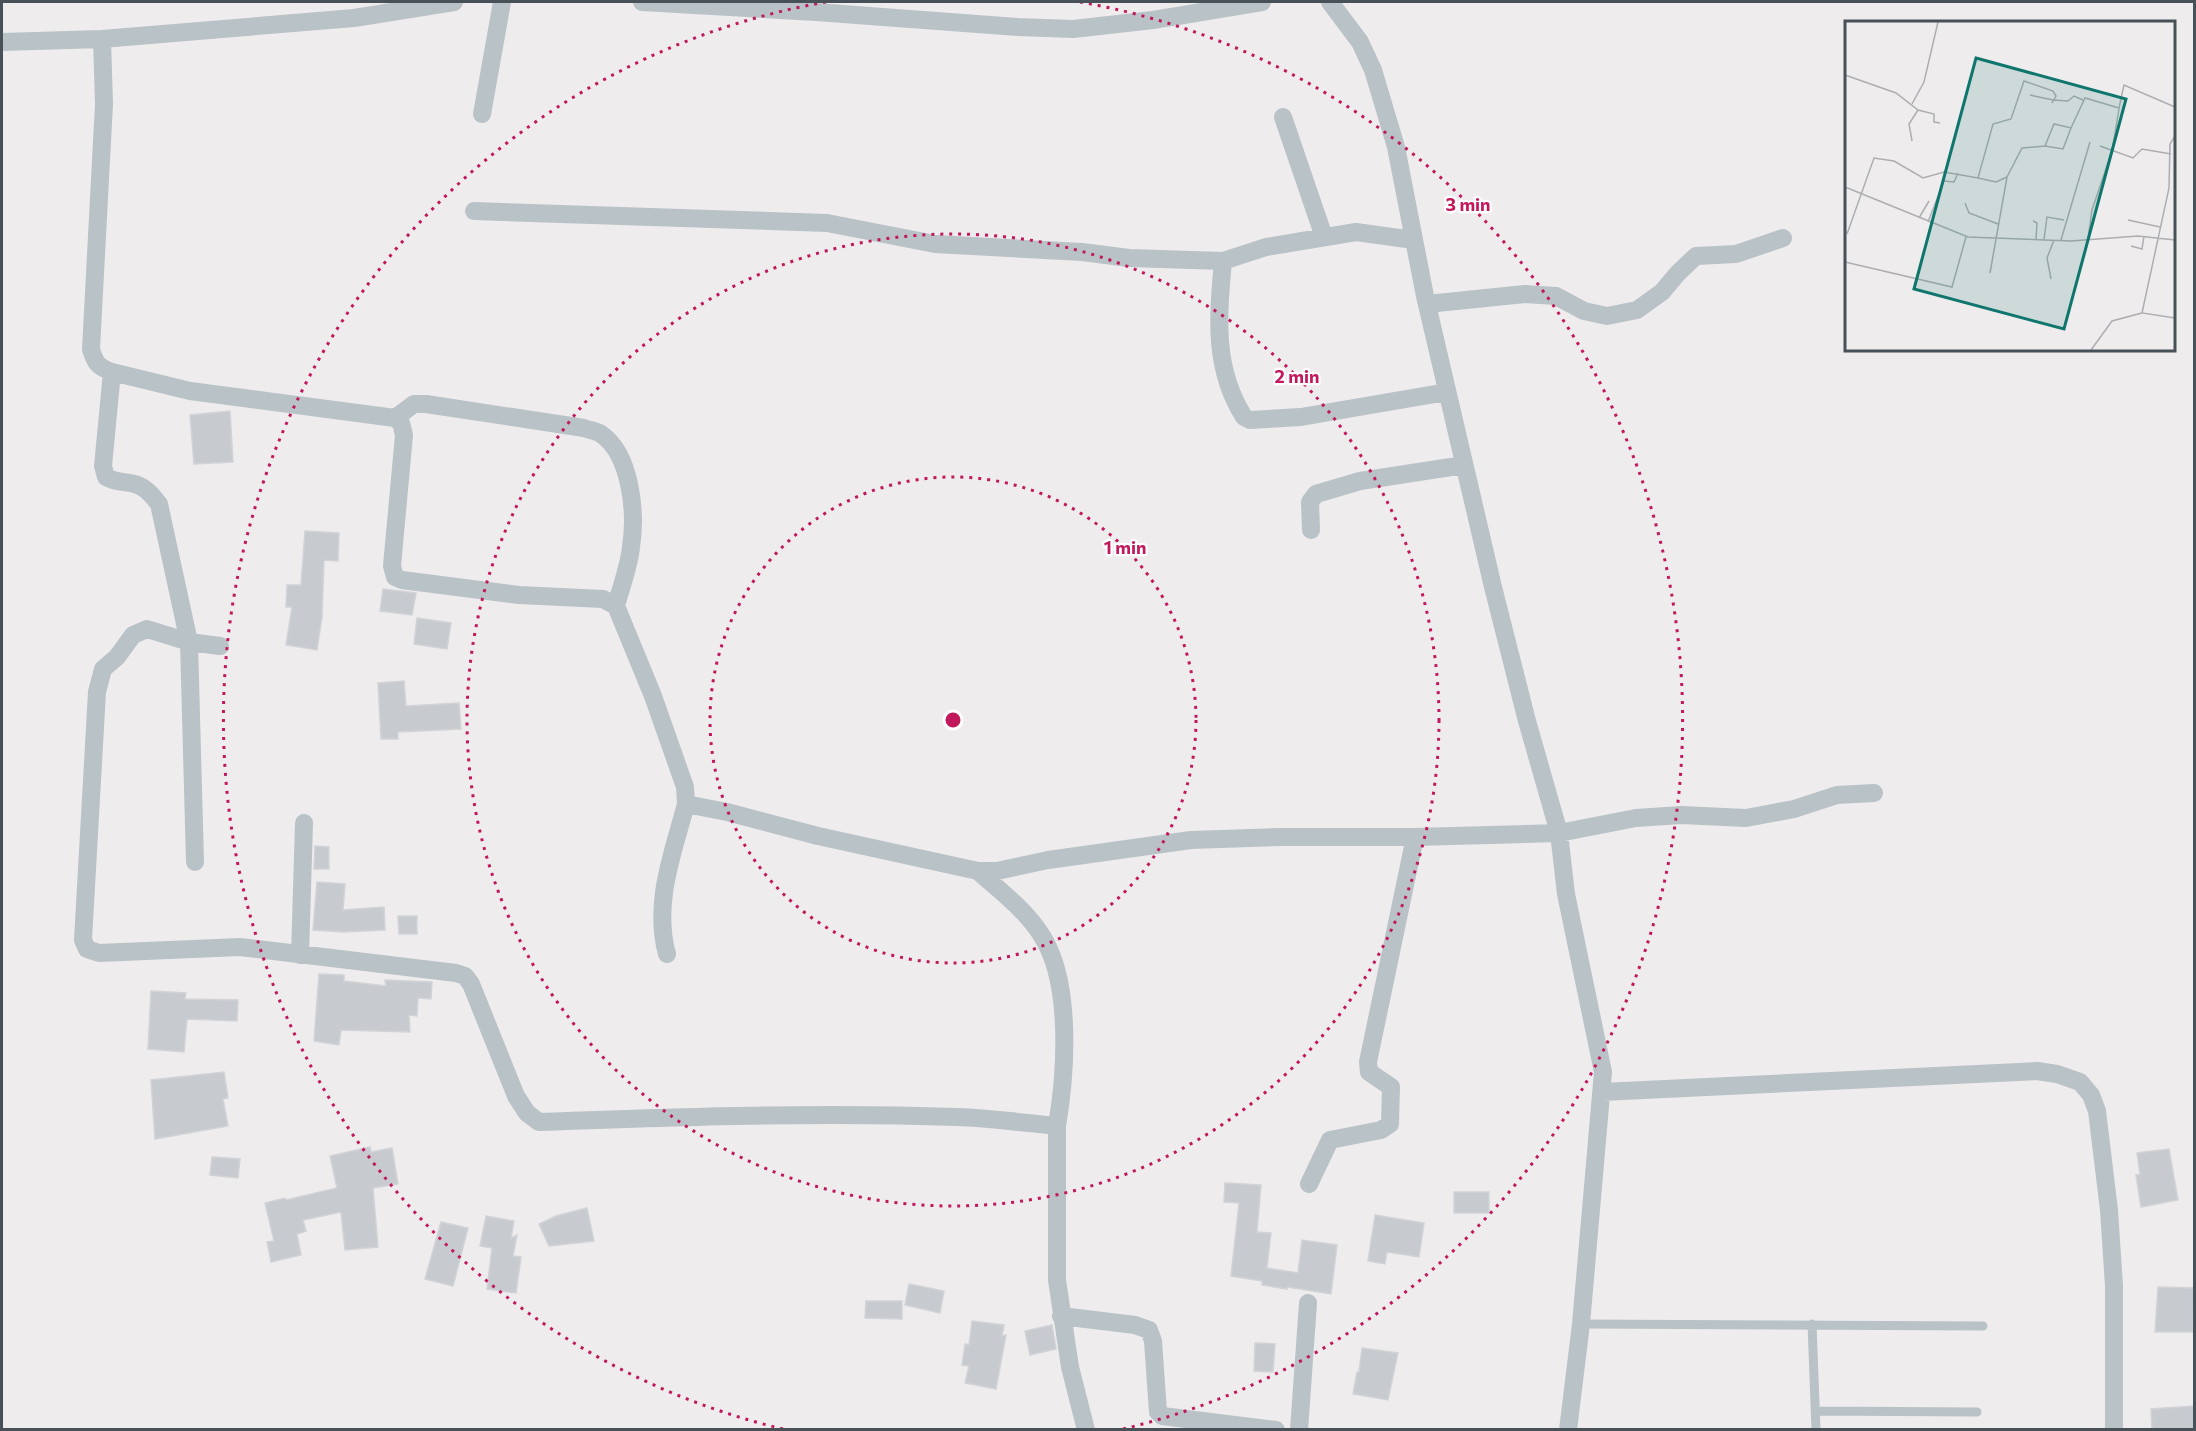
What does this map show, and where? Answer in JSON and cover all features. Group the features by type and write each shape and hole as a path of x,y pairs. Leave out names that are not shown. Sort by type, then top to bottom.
{"street":[{"path":"2,42 102,39 354,18 453,2"},
{"path":"482,114 502,2"},
{"path":"642,2 1073,29 1153,20 1262,2"},
{"path":"1330,2 1360,42 1373,70 1396,147 1427,304 1464,465 1527,721 1559,833 1566,894 1603,1072 1581,1324 1568,1430"},
{"path":"102,39 104,104 91,349 94,362 100,368 112,372 190,391 395,418 401,423 404,435 392,566 395,577 402,580 519,595 603,599 616,606"},
{"path":"1283,117 1324,237"},
{"path":"474,211 827,223 934,244 1082,252 1129,258 1223,261 1266,247 1356,232 1414,240"},
{"path":"1427,304 1525,294 1556,296 1584,311 1608,316 1637,310 1662,292 1696,256 1736,254 1783,238"},
{"path":"1223,261 1220,303 1222,366 1244,417 1250,420 1301,417 1447,392"},
{"path":"112,372 103,466 106,477 117,483 139,486 149,492 159,504 189,642 195,862"},
{"path":"395,418 414,404 426,404 584,428 601,434 616,451 627,475 634,514 631,549 616,606 685,787 686,804 669,862 663,897 662,937 667,954"},
{"path":"1311,530 1311,502 1316,494 1360,481 1464,465"},
{"path":"220,646 189,642 147,629 133,636 117,657 102,669 97,692 83,940 87,949 99,953 240,947 456,973 465,976 471,984 516,1096 527,1113 539,1122 696,1116 724,1118 959,1117 1057,1126"},
{"path":"686,804 978,871 997,871 1048,860 1191,840 1559,833 1636,818 1681,815 1746,818 1794,809 1837,795 1874,793"},
{"path":"300,955 304,823"},
{"path":"1309,1184 1330,1140 1381,1130 1390,1124 1391,1087 1369,1072 1368,1062 1415,837"},
{"path":"978,871 1015,904 1042,936 1051,954 1059,984 1064,1020 1063,1091 1057,1126 1057,1248 1061,1316 1070,1367 1086,1430"},
{"path":"1602,1092 2037,1071 2057,1074 2080,1082 2091,1095 2097,1111 2108,1199 2114,1286 2114,1430"},
{"path":"1299,1430 1308,1303"},
{"path":"1061,1316 1135,1325 1149,1330 1154,1341 1158,1412 1162,1416 1276,1430"}],"lane":[{"path":"1581,1324 1983,1326"},
{"path":"1812,1324 1816,1430"},
{"path":"1816,1411 1977,1412"}],"building":[{"path":"230,411 233,462 194,464 190,415"},
{"path":"305,531 339,533 338,561 324,560 322,617 317,650 286,645 292,607 286,607 287,585 301,585"},
{"path":"383,589 416,593 412,615 380,611"},
{"path":"417,618 451,623 447,649 414,644"},
{"path":"404,681 406,706 459,703 461,729 398,732 398,739 381,739 378,683"},
{"path":"315,846 329,847 329,869 314,869"},
{"path":"317,882 345,884 343,910 384,907 385,930 343,932 313,930"},
{"path":"398,916 417,916 417,934 399,934"},
{"path":"319,974 344,975 344,981 386,986 385,980 432,982 431,999 418,998 417,1016 409,1015 410,1032 341,1030 339,1045 314,1041"},
{"path":"151,991 186,993 185,999 238,1000 237,1021 187,1019 184,1052 148,1049"},
{"path":"224,1072 228,1098 223,1099 228,1126 155,1139 151,1080"},
{"path":"370,1147 371,1152 392,1148 398,1184 373,1188 378,1247 345,1250 341,1212 303,1220 306,1231 297,1234 301,1255 271,1262 267,1242 274,1241 265,1203 337,1188 330,1156"},
{"path":"2169,1149 2178,1200 2141,1207 2136,1175 2140,1174 2137,1153"},
{"path":"212,1157 240,1159 238,1178 210,1175"},
{"path":"1225,1183 1261,1185 1257,1232 1271,1233 1267,1268 1298,1273 1302,1240 1337,1245 1331,1294 1262,1285 1262,1281 1231,1276 1239,1203 1224,1202"},
{"path":"1454,1192 1489,1192 1489,1213 1454,1213"},
{"path":"587,1208 594,1241 549,1246 539,1224 556,1216"},
{"path":"1375,1215 1424,1223 1419,1257 1387,1252 1385,1264 1368,1261"},
{"path":"486,1216 514,1221 511,1238 517,1235 513,1256 521,1257 516,1293 487,1289 492,1248 480,1246"},
{"path":"441,1222 468,1228 453,1286 425,1279"},
{"path":"909,1284 944,1291 940,1313 905,1305"},
{"path":"2158,1287 2194,1288 2193,1332 2155,1332"},
{"path":"866,1301 902,1301 902,1319 865,1318"},
{"path":"972,1321 1004,1325 1002,1336 1006,1335 996,1389 965,1383 969,1366 962,1365 965,1344 969,1345"},
{"path":"1052,1325 1056,1349 1030,1355 1025,1331"},
{"path":"1255,1343 1275,1344 1273,1372 1254,1371"},
{"path":"1362,1348 1398,1353 1388,1400 1353,1394"},
{"path":"2194,1406 2194,1430 2152,1430 2151,1409"}]}
